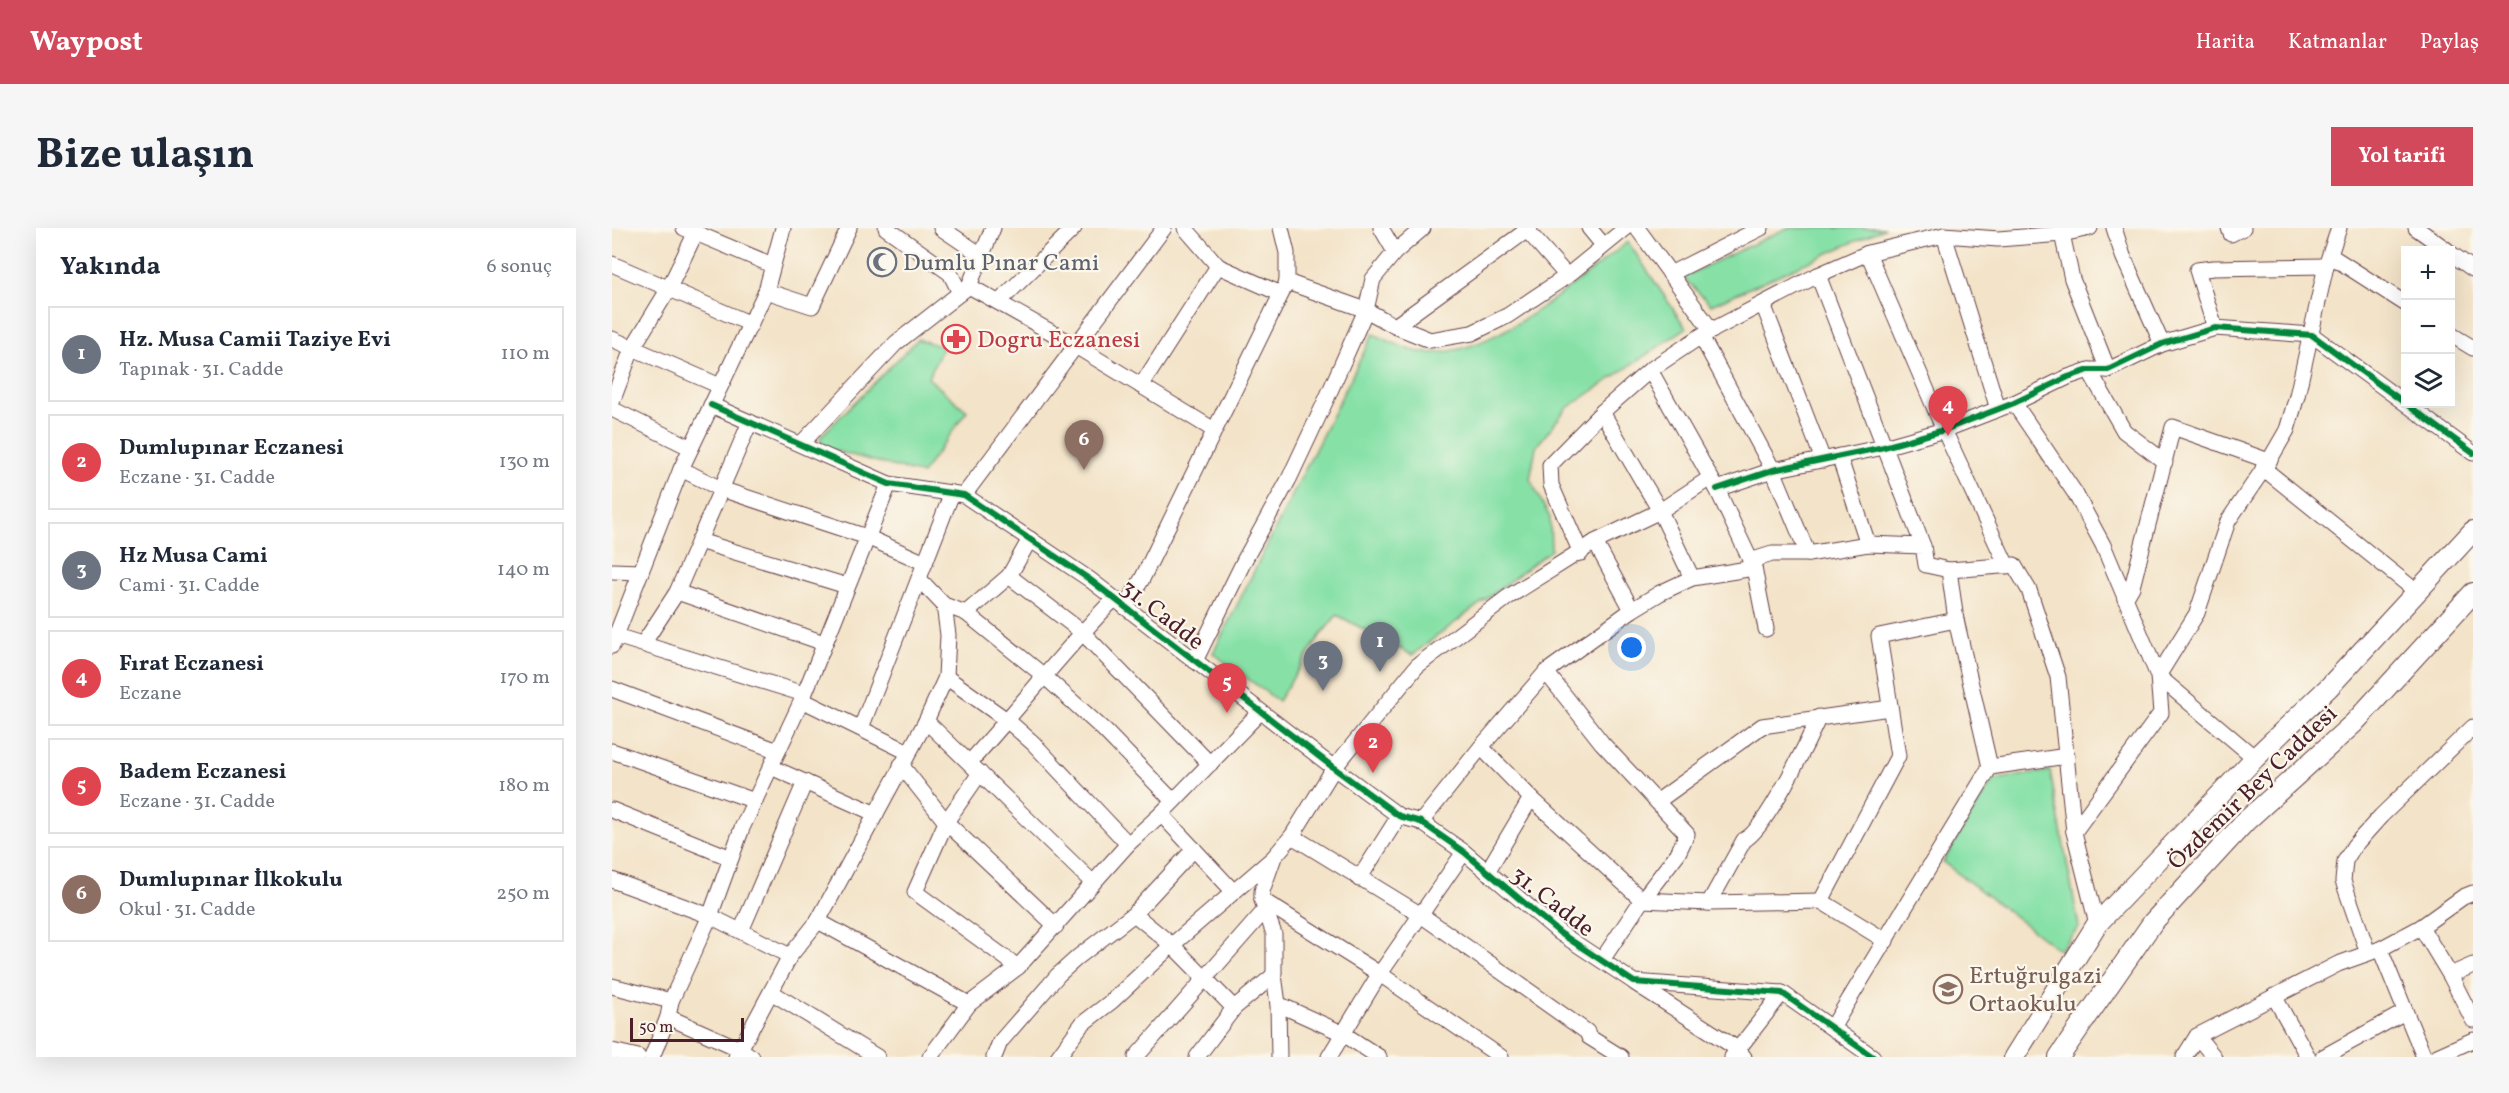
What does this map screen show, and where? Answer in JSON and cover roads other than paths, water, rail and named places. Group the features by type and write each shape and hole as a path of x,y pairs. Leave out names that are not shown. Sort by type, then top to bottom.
{"main road":[{"path":"2013,1057 2097,924 2255,758 2329,687 2473,531"},
{"name":"Özdemir Bey Caddesi","path":"2059,1057 2153,922 2246,821 2354,723 2473,593"}],"street":[{"path":"783,228 766,291 681,469 615,632 643,644 803,697 861,728 904,759 946,822 1056,926"},
{"path":"766,291 812,306 849,228"},
{"path":"886,228 950,273 965,289 999,302 1214,430"},
{"path":"942,228 981,255"},
{"path":"802,443 896,343 965,289 993,228"},
{"path":"999,302 1074,228"},
{"path":"861,728 925,563 958,494 1164,228"},
{"path":"1185,228 1218,266 1284,288 1366,310 1395,326 1430,340 1472,333 1507,316 1567,276 1626,228"},
{"path":"1018,968 915,892 946,822 975,768 1008,721 1043,675 1082,632 1119,603 1142,579 1284,288 1287,253 1281,228"},
{"path":"1381,228 1395,252"},
{"path":"1195,661 1289,479 1366,310 1373,279 1395,252 1423,228"},
{"path":"1589,228 1603,245"},
{"path":"1637,228 1670,274 1706,333 1773,470 1808,554"},
{"path":"1670,274 1761,228"},
{"path":"2114,228 2123,256 2163,344"},
{"path":"2229,228 2231,234 2243,228"},
{"path":"2158,676 2197,613 2228,521 2287,430 2312,335 2328,261 2339,228"},
{"path":"2416,228 2441,246"},
{"path":"1395,326 1527,229 1567,276"},
{"path":"1581,553 1551,485 1550,465 1602,412 1650,370 1706,333 1818,275 1868,253 1944,235 2062,234 2083,229"},
{"path":"612,402 632,349 668,290 689,231 772,265"},
{"path":"2062,234 2072,279 2108,370"},
{"path":"1944,235 1998,409"},
{"path":"1868,253 1944,430 2007,566"},
{"path":"2455,256 2473,268"},
{"path":"2215,328 2197,270 2328,261 2401,301"},
{"path":"612,264 751,324"},
{"path":"1141,386 1218,266"},
{"path":"1818,275 1923,546 1926,565 1949,570 2014,565 2029,590 2058,676 2074,832 2097,924"},
{"path":"1763,304 1823,459"},
{"path":"1058,1057 1082,1024 1112,1001 1172,945 1274,857 1292,836 1334,768 1417,666 1508,597 1581,553 1595,542 1714,484 1884,447 1944,430 2014,403 2068,377 2090,370 2108,370 2163,344 2215,328 2312,335 2473,453"},
{"path":"2455,337 2473,348"},
{"path":"612,339 720,386"},
{"path":"1650,370 1714,484 1752,565 1766,629"},
{"path":"2090,370 2124,431 2165,462"},
{"path":"2014,403 2075,493 2103,545 2158,676 2161,713 2074,832"},
{"name":"31. Cadde","path":"711,405 802,443 889,484 958,494 1030,539 1119,603 1399,816 1421,822 1464,852 1560,933 1732,1046 1737,1055"},
{"path":"612,409 691,448"},
{"path":"1602,412 1660,511 1692,579"},
{"path":"643,644 677,592 750,422"},
{"path":"2125,599 2132,587 2174,427 2266,464 2417,592"},
{"path":"1839,456 1868,544"},
{"path":"681,469 722,489 867,537 925,563"},
{"path":"652,1057 668,1017 671,1001 710,916 755,801 803,697 889,484"},
{"path":"966,613 1009,576 1030,539"},
{"path":"699,541 847,586"},
{"path":"1595,542 1632,610"},
{"path":"1421,822 1481,747 1546,672 1659,593 1692,579 1752,565 1772,554 1808,554 1868,544 1923,546"},
{"path":"1832,1028 1990,767 1956,620 1949,570"},
{"path":"612,571 641,572"},
{"path":"1009,576 1082,632 1210,764"},
{"path":"919,579 944,605 966,613 1043,675 1104,730 1173,801"},
{"path":"677,592 824,644"},
{"path":"668,1017 743,1054 790,956 818,921 926,721 946,677 948,635 944,605"},
{"path":"1821,901 1898,756 1879,636 1956,620"},
{"path":"1546,672 1602,743 1687,834 1678,853 1642,900 1602,960"},
{"path":"2158,676 2255,758"},
{"path":"946,677 1008,721 1033,742 1128,844"},
{"path":"612,689 778,751"},
{"path":"1658,801 1762,726 1890,708"},
{"path":"930,1057 969,1004 1018,968 1092,882 1260,711"},
{"path":"1709,903 1744,840 1751,837 1762,822 1802,753 1819,717"},
{"path":"926,721 1092,882"},
{"path":"2424,1057 2343,880 2345,861 2354,846 2381,816 2473,727"},
{"path":"1481,747 1531,798 1642,900 1709,903 1821,901 1886,941"},
{"path":"612,751 755,801"},
{"path":"1990,767 2067,756"},
{"path":"771,767 876,814"},
{"path":"741,931 805,782"},
{"path":"1487,872 1531,798"},
{"path":"612,810 731,858"},
{"path":"1161,814 1233,891"},
{"path":"1359,879 1399,816"},
{"path":"1292,836 1421,915 1587,1032 1588,1037 1621,1057"},
{"path":"994,1057 1000,1042 1058,975 1134,915 1194,849"},
{"path":"1329,1057 1380,974 1464,852"},
{"path":"1274,857 1262,891 1274,934 1279,1057"},
{"path":"612,880 710,916 790,956"},
{"path":"2184,1057 2197,1036 2338,964 2374,951 2421,927 2463,897 2473,893"},
{"path":"1264,904 1380,974 1500,1057"},
{"path":"1136,1057 1205,978 1264,904"},
{"path":"1134,915 1172,945 1234,1008"},
{"path":"818,921 969,1004"},
{"path":"2421,927 2450,975 2473,1020"},
{"path":"2450,975 2473,965"},
{"path":"1197,1057 1234,1008 1274,975"},
{"path":"1634,982 1782,993 1874,1057"},
{"path":"612,986 671,1001"},
{"path":"771,992 878,1057"},
{"path":"1737,1055 1782,993"},
{"path":"2274,996 2308,1057"},
{"path":"1278,1004 1342,1033 1379,1057"},
{"path":"2323,1057 2405,1012"},
{"path":"2197,1036 2214,1057"},
{"path":"2435,1057 2473,1040"},
{"path":"612,1051 638,1057"}],"place":[{"name":"Dumlu Pınar Cami","path":"882,262"},
{"name":"Dogru Eczanesi","path":"956,339"},
{"name":"Fırat Eczanesi","path":"1948,436"},
{"name":"Dumlupınar İlkokulu","path":"1084,470"},
{"name":"Hz. Musa Camii Taziye Evi","path":"1380,672"},
{"name":"Hz Musa Cami","path":"1323,691"},
{"name":"Badem Eczanesi","path":"1227,713"},
{"name":"Dumlupınar Eczanesi","path":"1373,773"},
{"name":"Ertuğrulgazi Ortaokulu","path":"1948,989"}]}
